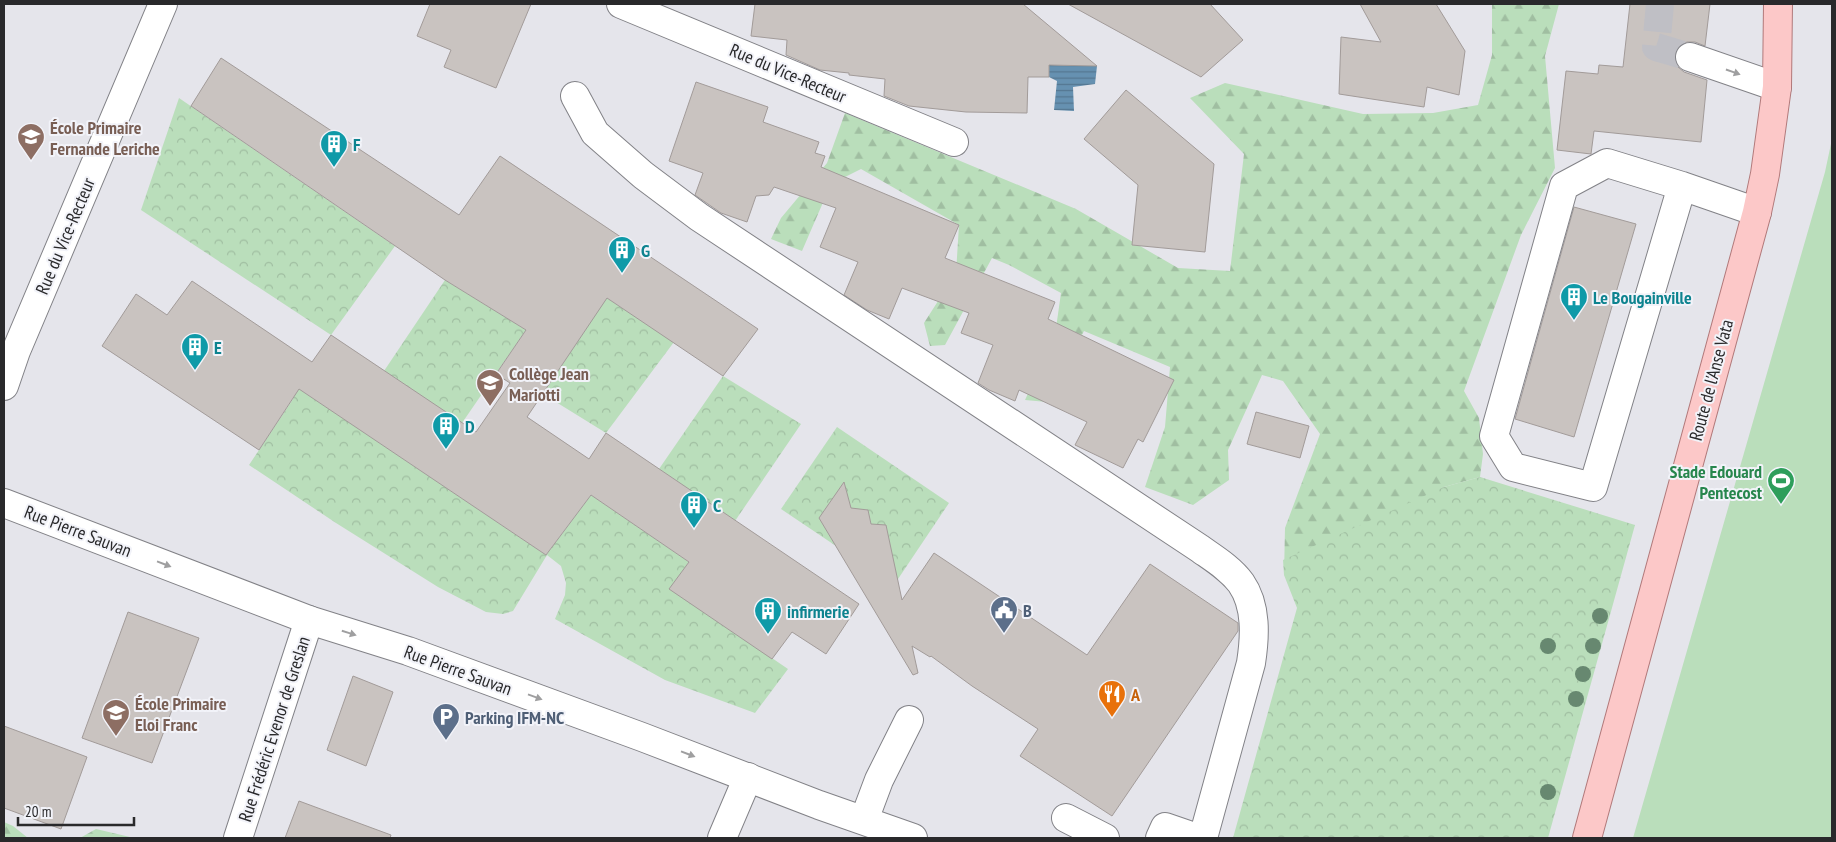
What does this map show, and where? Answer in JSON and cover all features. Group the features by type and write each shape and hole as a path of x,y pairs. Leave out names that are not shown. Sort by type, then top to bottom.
{"main road":[{"name":"Route de l'Anse Vata","path":"1587,838 1757,212 1765,174 1777,87 1778,4"}],"street":[{"name":"Rue du Vice-Recteur","path":"4,386 16,351 162,4"},
{"name":"Rue du Vice-Recteur","path":"621,4 954,142"},
{"path":"1690,57 1777,87"},
{"path":"575,96 596,133 643,176 699,217 1199,548 1226,568 1241,583 1249,598 1256,636 1236,722 1203,838"},
{"path":"1682,186 1593,487 1513,467 1494,436 1564,186 1607,163 1682,186 1757,212"},
{"name":"Rue Pierre Sauvan","path":"4,503 309,620 408,651 642,736 819,805 913,838"},
{"name":"Rue Frédéric Evenor de Greslan","path":"238,838 309,620"},
{"path":"864,820 879,780 909,720"},
{"path":"722,838 748,777"},
{"path":"1066,818 1105,838"},
{"path":"1160,838 1165,827 1197,838"}],"green space":[{"path":"1492,4 1559,4 1545,56 1555,168 1521,235 1464,391 1479,418 1483,454 1480,477 1444,487 1305,583 1284,575 1285,528 1320,434 1283,381 1262,375 1228,450 1229,480 1193,505 1145,487 1165,427 1170,367 1084,331 1047,402 1025,400 1055,335 1061,293 992,258 945,345 930,346 924,323 956,273 959,225 861,169 831,184 802,251 771,239 781,218 827,163 845,113 1076,209 1178,268 1230,271 1244,154 1190,98 1225,83 1363,114 1433,113 1478,105 1492,55"},
{"path":"179,98 395,246 331,335 141,210"},
{"name":"Stade Edouard Pentecost","path":"1832,139 1832,838 1633,838 1825,172"},
{"path":"486,218 674,342 606,433 543,394 596,313"},
{"path":"445,280 526,330 462,423 384,371"},
{"path":"723,376 801,424 735,521 659,469"},
{"path":"295,386 546,555 591,495 689,562 670,589 788,669 755,713 665,680 555,619 565,595 566,583 561,566 547,555 513,611 503,614 486,612 438,587 336,523 249,465 293,399"},
{"path":"837,427 949,503 894,585 781,509"},
{"path":"1480,477 1635,525 1548,838 1233,838 1297,608 1284,575 1283,560 1444,487"},
{"path":"4,822 13,826 28,838 4,838"},
{"path":"96,829 130,837 131,838 80,838"}],"water":[{"path":"1049,65 1097,66 1095,84 1073,87 1074,111 1054,110 1057,81 1049,77"}],"building":[{"path":"430,4 531,4 496,88 444,67 451,50 417,36"},
{"path":"755,4 1023,4 1097,66 1049,65 1049,77 1028,77 1027,113 966,112 909,106 884,96 885,79 820,70 786,55 787,40 751,36"},
{"path":"1068,4 1210,4 1243,40 1201,77"},
{"path":"1360,4 1436,4 1465,51 1459,95 1427,87 1424,107 1339,94 1341,37 1381,42"},
{"path":"1630,4 1710,4 1705,46 1695,42 1687,42 1679,46 1675,52 1678,67 1684,72 1707,80 1701,142 1594,131 1591,154 1557,150 1566,71 1598,74 1599,65 1623,67"},
{"path":"221,58 459,215 500,156 758,329 723,376 607,298 527,417 589,459 606,433 859,604 826,654 792,632 772,659 669,589 689,562 591,495 546,555 299,389 259,450 102,346 136,294 167,315 192,281 312,362 331,335 476,432 510,383 496,374 526,330 445,280 191,106"},
{"path":"696,82 768,107 763,122 819,142 815,153 825,156 821,167 959,225 945,258 1055,302 1048,319 1174,380 1143,442 1138,439 1123,468 1075,445 1087,422 1019,390 1015,401 978,383 993,345 961,333 969,313 902,288 889,319 867,310 844,295 858,262 820,247 836,208 774,187 769,195 756,196 747,222 721,213 695,195 703,173 669,161"},
{"path":"1126,90 1214,164 1205,252 1132,245 1138,185 1084,139"},
{"name":"Le Bougainville","path":"1574,207 1636,224 1574,437 1515,419"},
{"path":"1256,412 1309,426 1300,458 1247,444"},
{"path":"844,482 851,508 868,510 871,524 886,525 902,600 934,553 1087,655 1150,564 1238,623 1238,631 1112,816 1020,756 1038,729 972,686 931,656 912,646 918,673 913,675 819,518"},
{"path":"128,612 199,638 152,763 82,738"},
{"path":"353,676 393,692 366,766 327,750"},
{"path":"4,726 87,757 61,829 4,808"},
{"path":"299,801 391,835 390,838 285,838"}],"tunnel":[{"path":"1660,4 1656,47 1690,57"}],"place":[{"name":"École Primaire Fernande Leriche","path":"31,161"},
{"name":"F","path":"334,168"},
{"name":"G","path":"622,274"},
{"name":"Le Bougainville","path":"1574,321"},
{"name":"E","path":"195,371"},
{"name":"Collège Jean Mariotti","path":"490,407"},
{"name":"D","path":"446,450"},
{"name":"Stade Edouard Pentecost","path":"1781,505"},
{"name":"C","path":"694,529"},
{"name":"B","path":"1004,634"},
{"name":"infirmerie","path":"768,635"},
{"name":"A","path":"1112,718"},
{"name":"École Primaire Eloi Franc","path":"116,737"},
{"name":"Parking IFM-NC","path":"446,741"}]}
